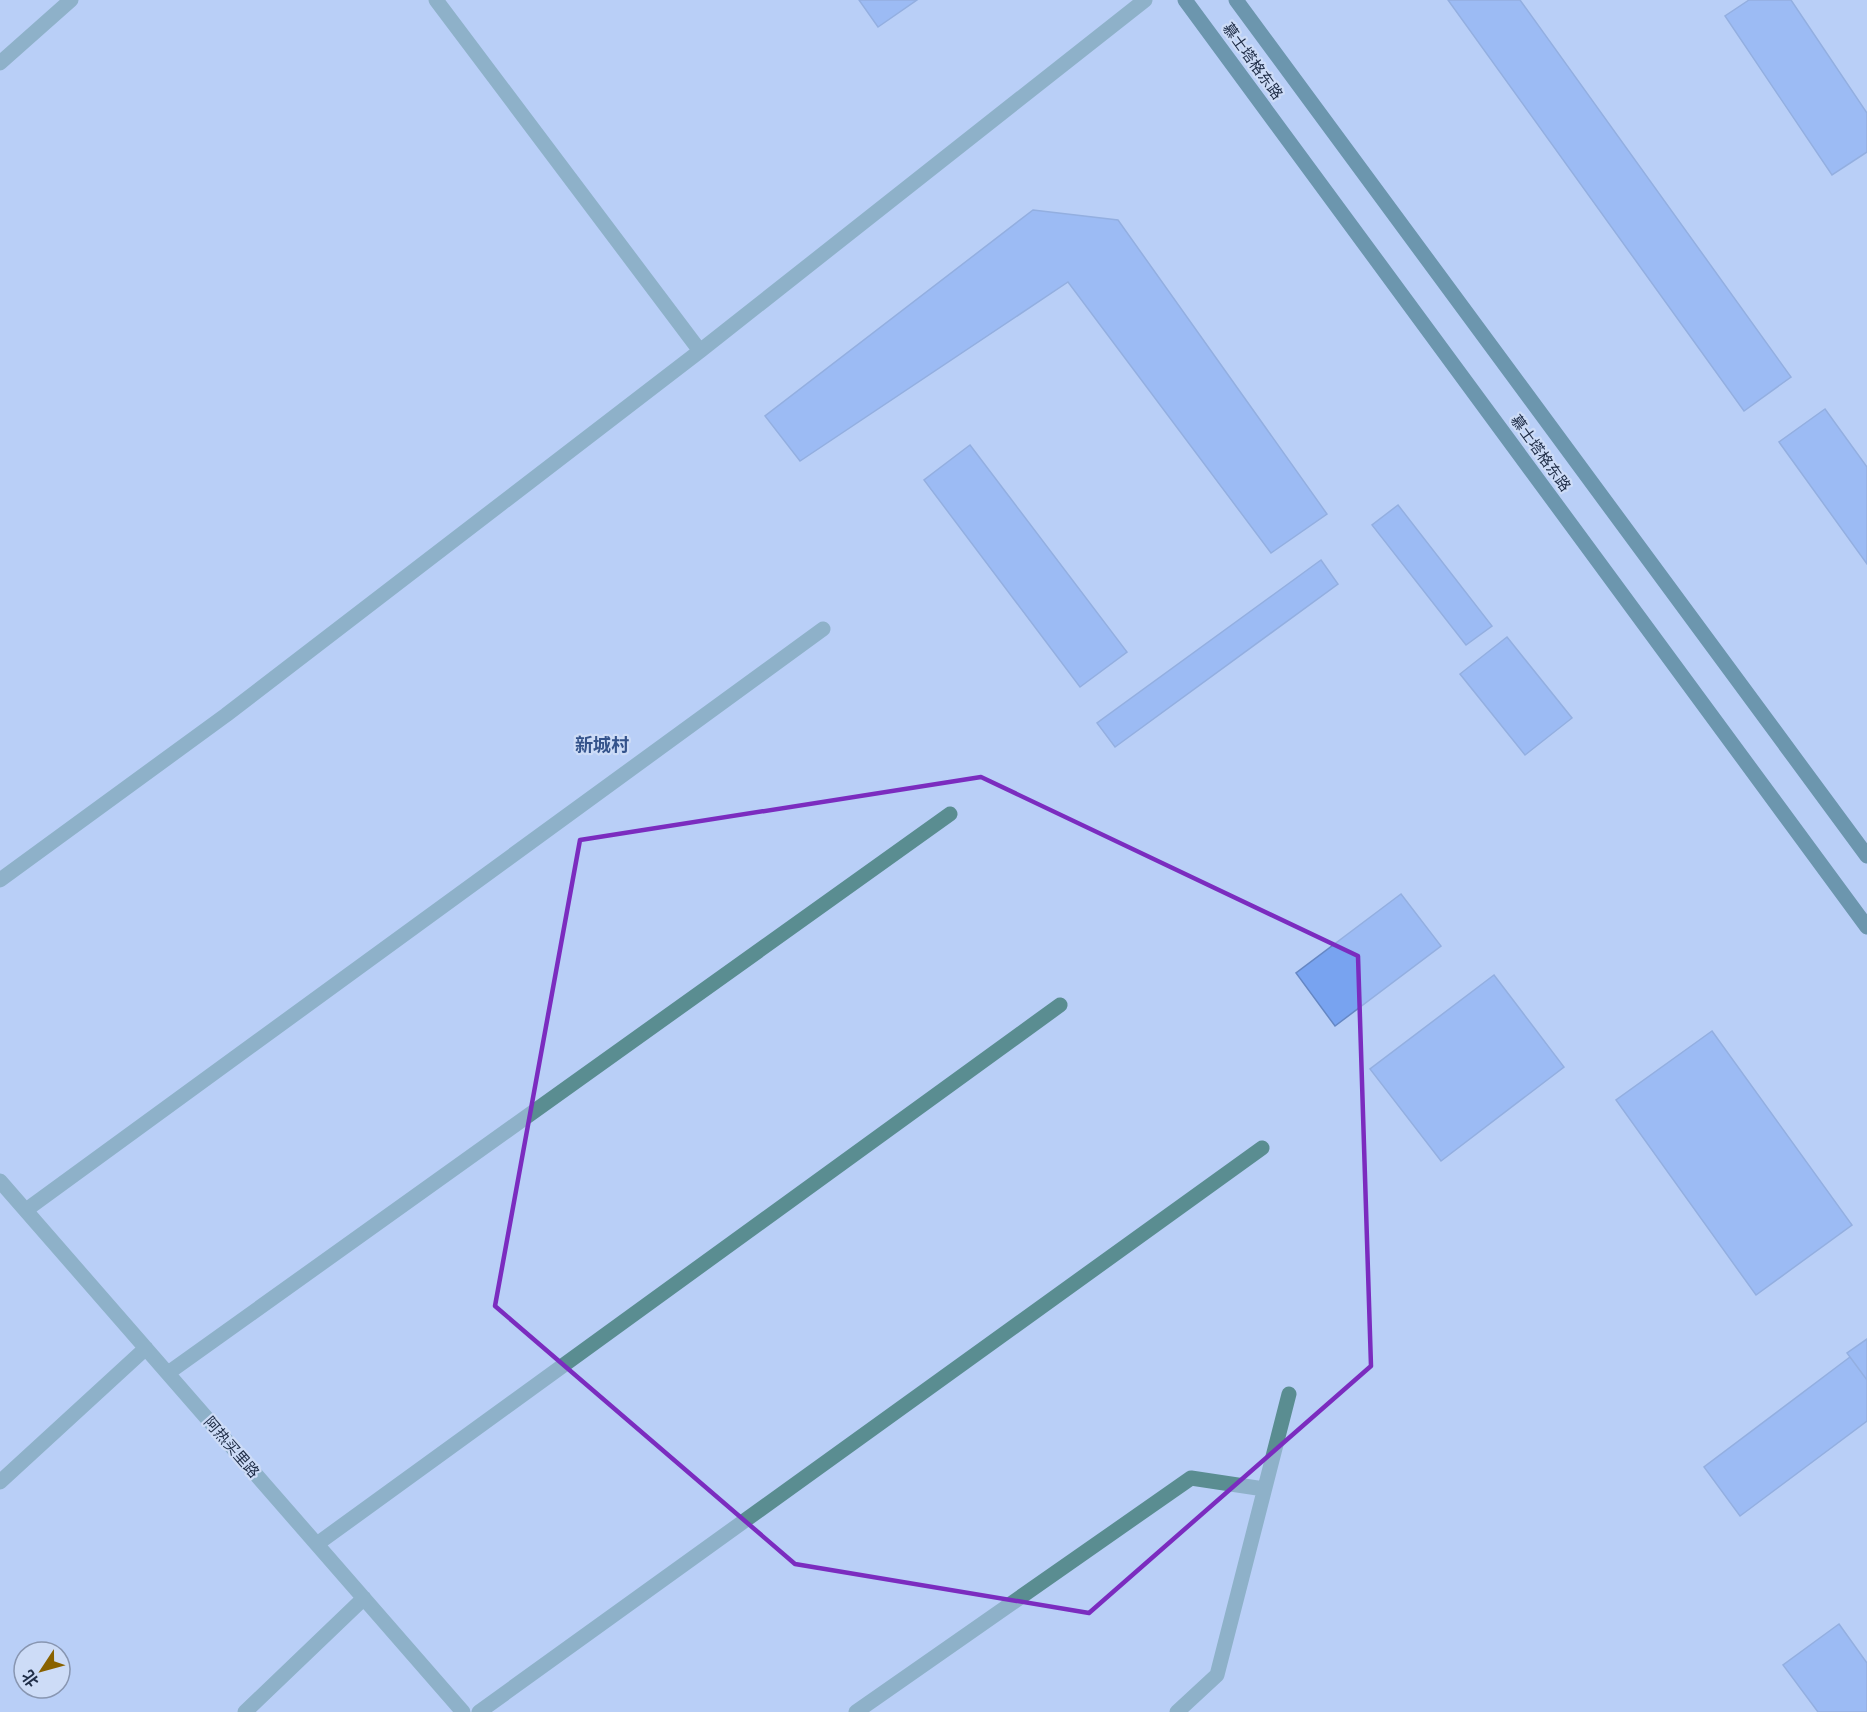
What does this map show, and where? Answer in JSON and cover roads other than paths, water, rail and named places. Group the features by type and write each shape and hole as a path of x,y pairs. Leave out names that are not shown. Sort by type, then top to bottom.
{"main road":[{"name":"慕士塔格东路","path":"1185,0 1867,927"},
{"name":"慕士塔格东路","path":"1236,0 1867,856"}],"street":[{"path":"0,63 70,0"},
{"path":"436,0 700,351"},
{"path":"0,880 235,708 700,351 1145,0"},
{"path":"26,1210 823,629"},
{"path":"168,1373 950,814"},
{"path":"317,1545 1060,1005"},
{"path":"479,1712 1262,1148"},
{"name":"阿热买里路","path":"0,1181 463,1712"},
{"path":"0,1482 146,1348"},
{"path":"1177,1712 1217,1675 1288,1394"},
{"path":"856,1712 1191,1478 1264,1489"},
{"path":"245,1712 364,1598"}],"district":[{"name":"新城村","path":"602,744"}]}
